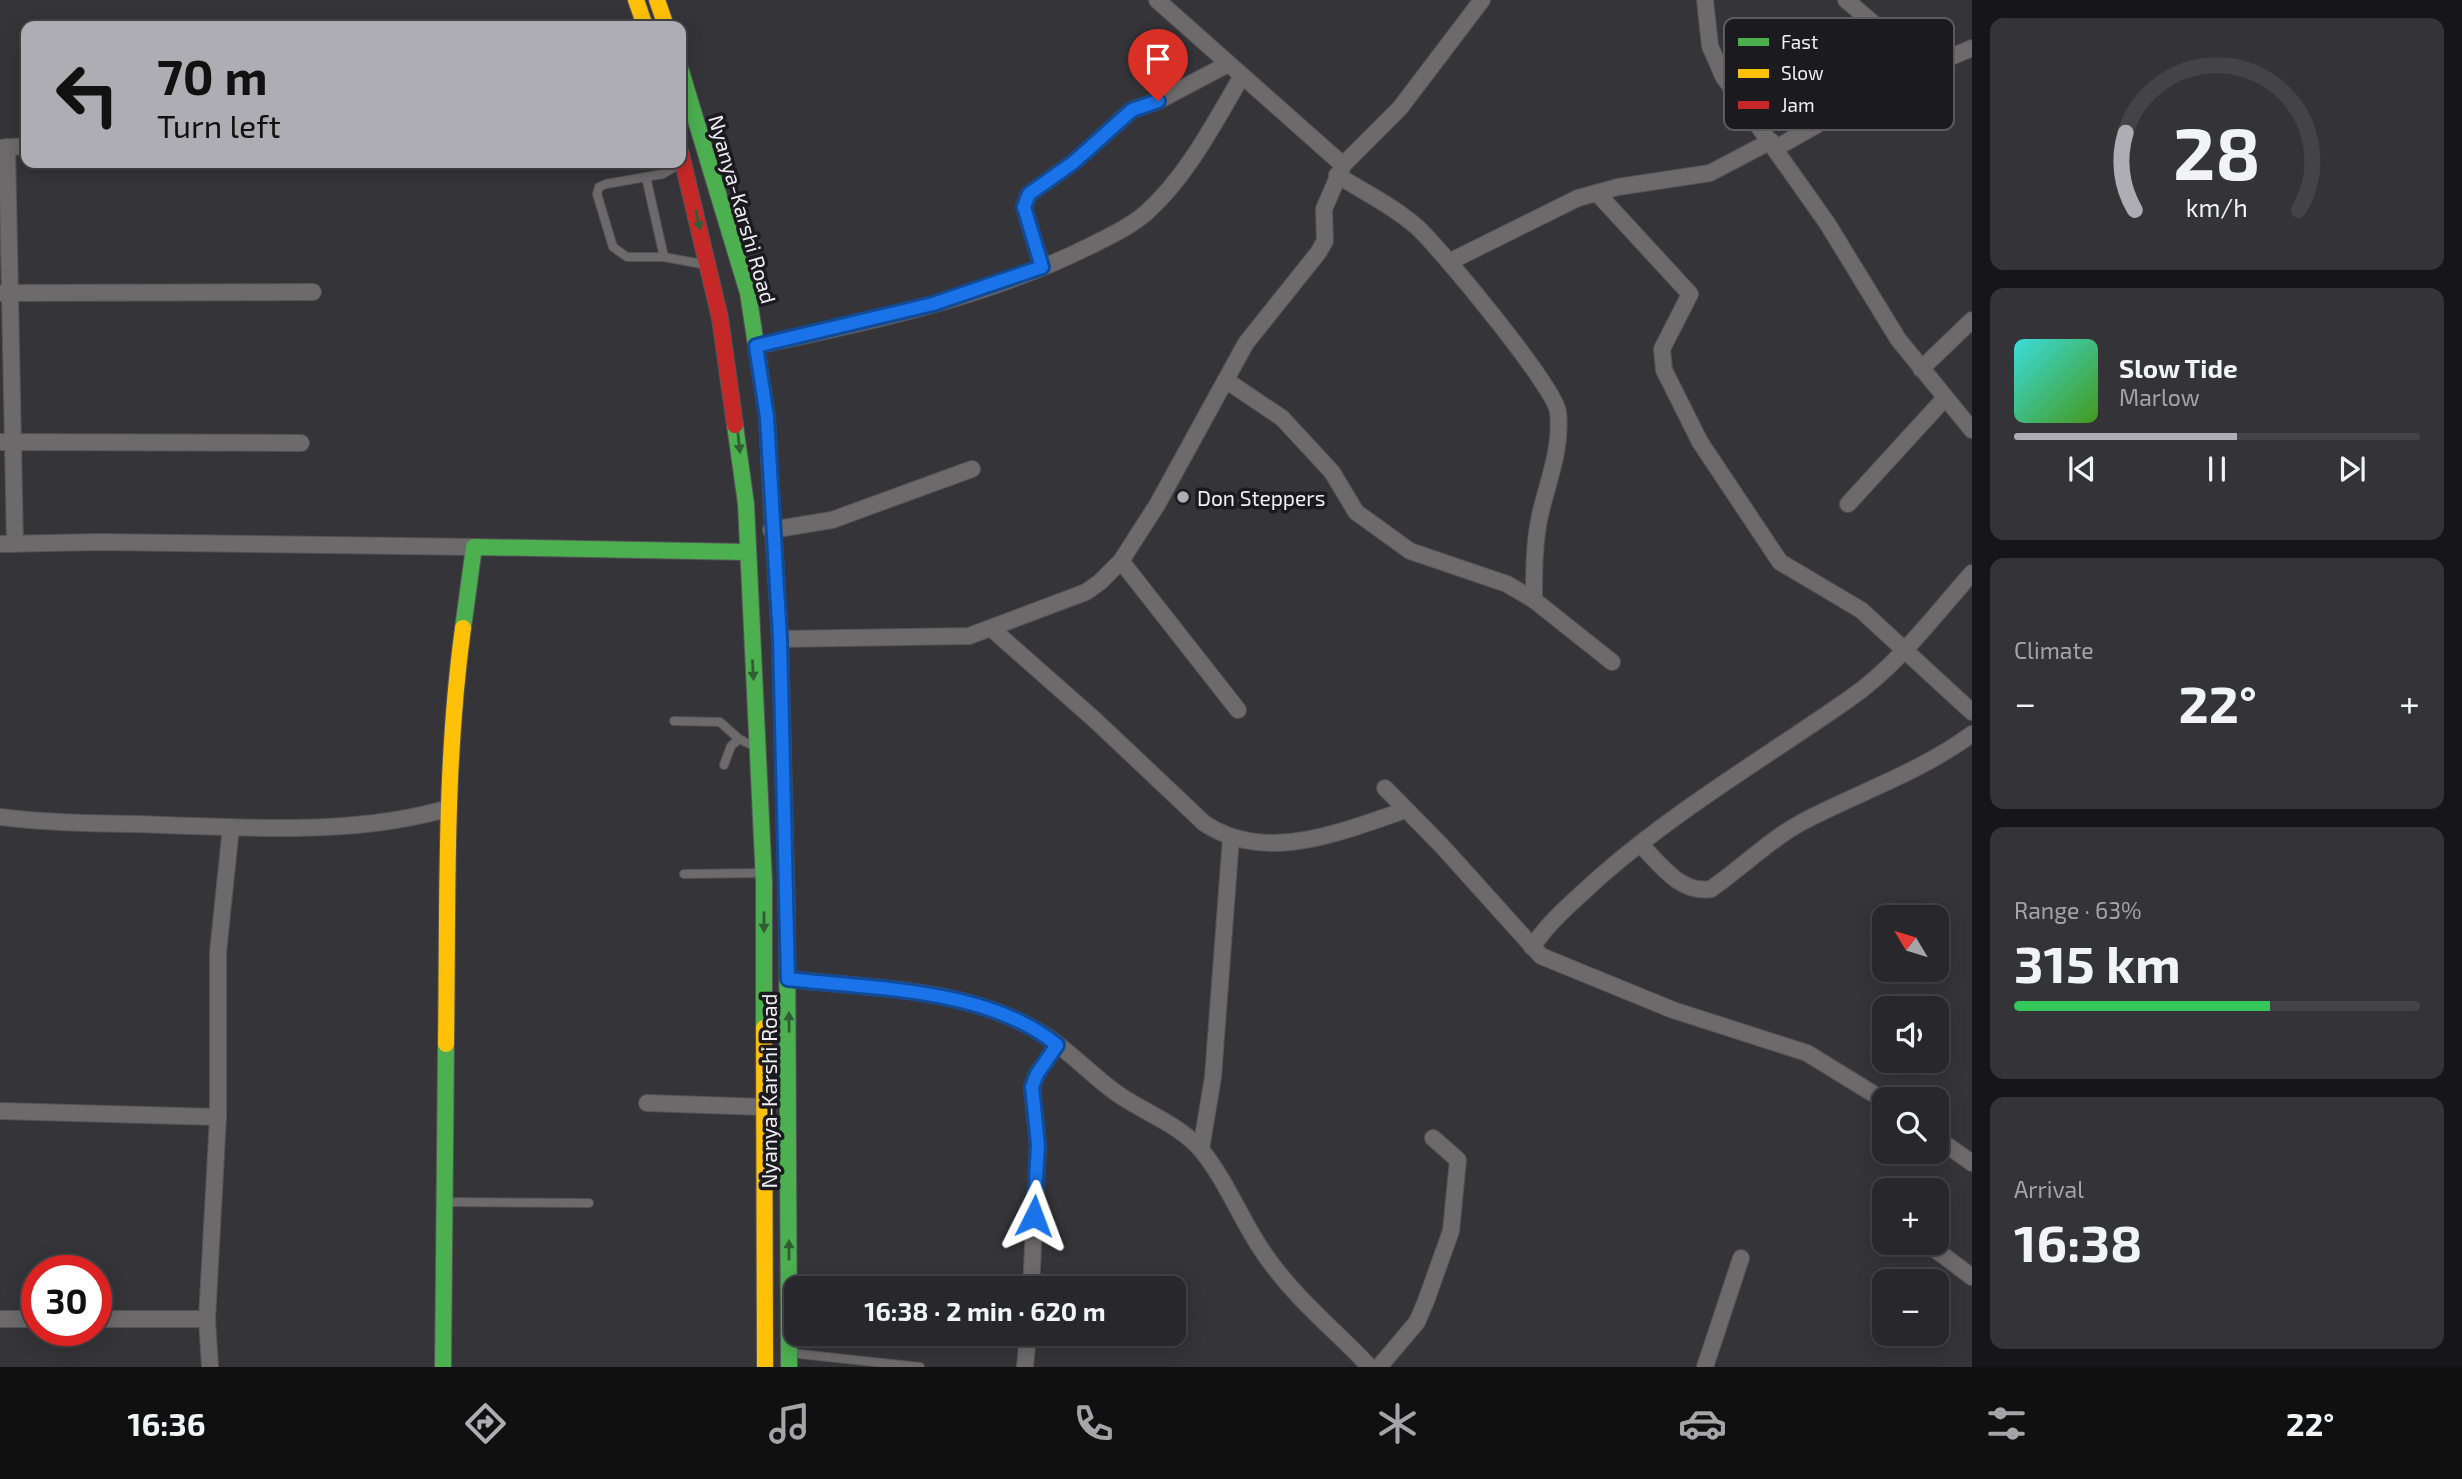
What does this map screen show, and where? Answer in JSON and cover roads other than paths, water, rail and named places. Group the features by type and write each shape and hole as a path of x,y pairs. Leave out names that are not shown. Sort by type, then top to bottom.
{"main road":[{"path":"636,0 643,21"},
{"path":"657,0 664,21"},
{"name":"Nyanya-Karshi Road","path":"686,88 748,293 767,417 771,530 780,639 788,979 789,1360"},
{"name":"Nyanya-Karshi Road","path":"683,168 708,266 737,422 746,504 763,868 765,1367"},
{"path":"443,1367 449,808 456,678 474,547 747,552"},
{"path":"763,868 785,859"}],"street":[{"path":"1157,0 1242,76 1340,170 1419,229 1449,261 1535,371 1558,408 1558,447 1540,516 1534,557 1534,600"},
{"path":"780,639 969,636 1086,592 1121,561 1157,505 1246,343 1325,242 1324,209 1340,170 1400,108 1482,0"},
{"path":"1705,0 1710,46 1724,77"},
{"path":"1846,0 1867,18"},
{"path":"1954,56 1972,48"},
{"path":"1042,267 1024,207 1029,194 1074,162 1132,110 1158,101 1228,64"},
{"path":"756,346 933,304 1042,267 1103,239 1148,211 1188,166 1242,76"},
{"path":"1764,130 1828,223 1898,339 1972,430"},
{"path":"1449,261 1578,198 1710,173 1801,130"},
{"path":"4,147 8,544 99,542 474,547"},
{"path":"1597,193 1690,294 1665,341 1662,362 1664,370 1700,442 1780,562 1840,595 1906,648 1972,712"},
{"path":"5,293 313,292"},
{"path":"1921,369 1972,320"},
{"path":"1227,381 1282,418 1332,472 1356,512 1410,551 1507,584 1534,600 1612,662"},
{"path":"1848,504 1945,398"},
{"path":"7,442 300,443"},
{"path":"771,530 832,520 972,469"},
{"path":"1121,561 1238,710"},
{"path":"1532,947 1545,928 1567,907 1692,803 1852,697 1906,648 1972,573"},
{"path":"992,629 1095,720 1204,823 1231,838 1287,844 1337,833 1406,810"},
{"path":"1640,844 1679,883 1700,890 1711,889 1773,840 1806,820 1917,769 1972,734"},
{"path":"1385,788 1532,947 1552,963 1673,1010 1807,1053 1872,1093"},
{"path":"0,817 59,824 231,827 373,825 449,808"},
{"path":"210,1367 207,1319 218,1117 218,952 231,827"},
{"path":"1201,1150 1213,1077 1231,838"},
{"path":"788,979 955,998 1028,1026 1057,1045 1115,1092 1180,1131 1201,1150 1241,1210 1266,1258 1295,1293 1370,1367"},
{"path":"1032,1276 1038,1145 1032,1087 1037,1074 1057,1045"},
{"path":"647,1103 765,1107"},
{"path":"0,1111 218,1117"},
{"path":"1379,1367 1417,1322 1451,1231 1458,1160 1433,1138"},
{"path":"1949,1147 1972,1163"},
{"path":"1943,1255 1972,1276"},
{"path":"1705,1367 1741,1258"},
{"path":"0,1319 21,1319"},
{"path":"112,1319 207,1319"},
{"path":"1025,1367 1027,1346"}],"lane":[{"path":"671,168 663,174 599,187 597,194 613,247 627,257 664,257 708,266"},
{"path":"646,177 664,257"},
{"path":"674,721 720,722 739,739 757,747"},
{"path":"724,765 731,746 739,739"},
{"path":"684,874 763,868"},
{"path":"446,1202 589,1203"},
{"path":"789,1360 920,1367"}],"place":[{"name":"Don Steppers","path":"1183,497"}]}
